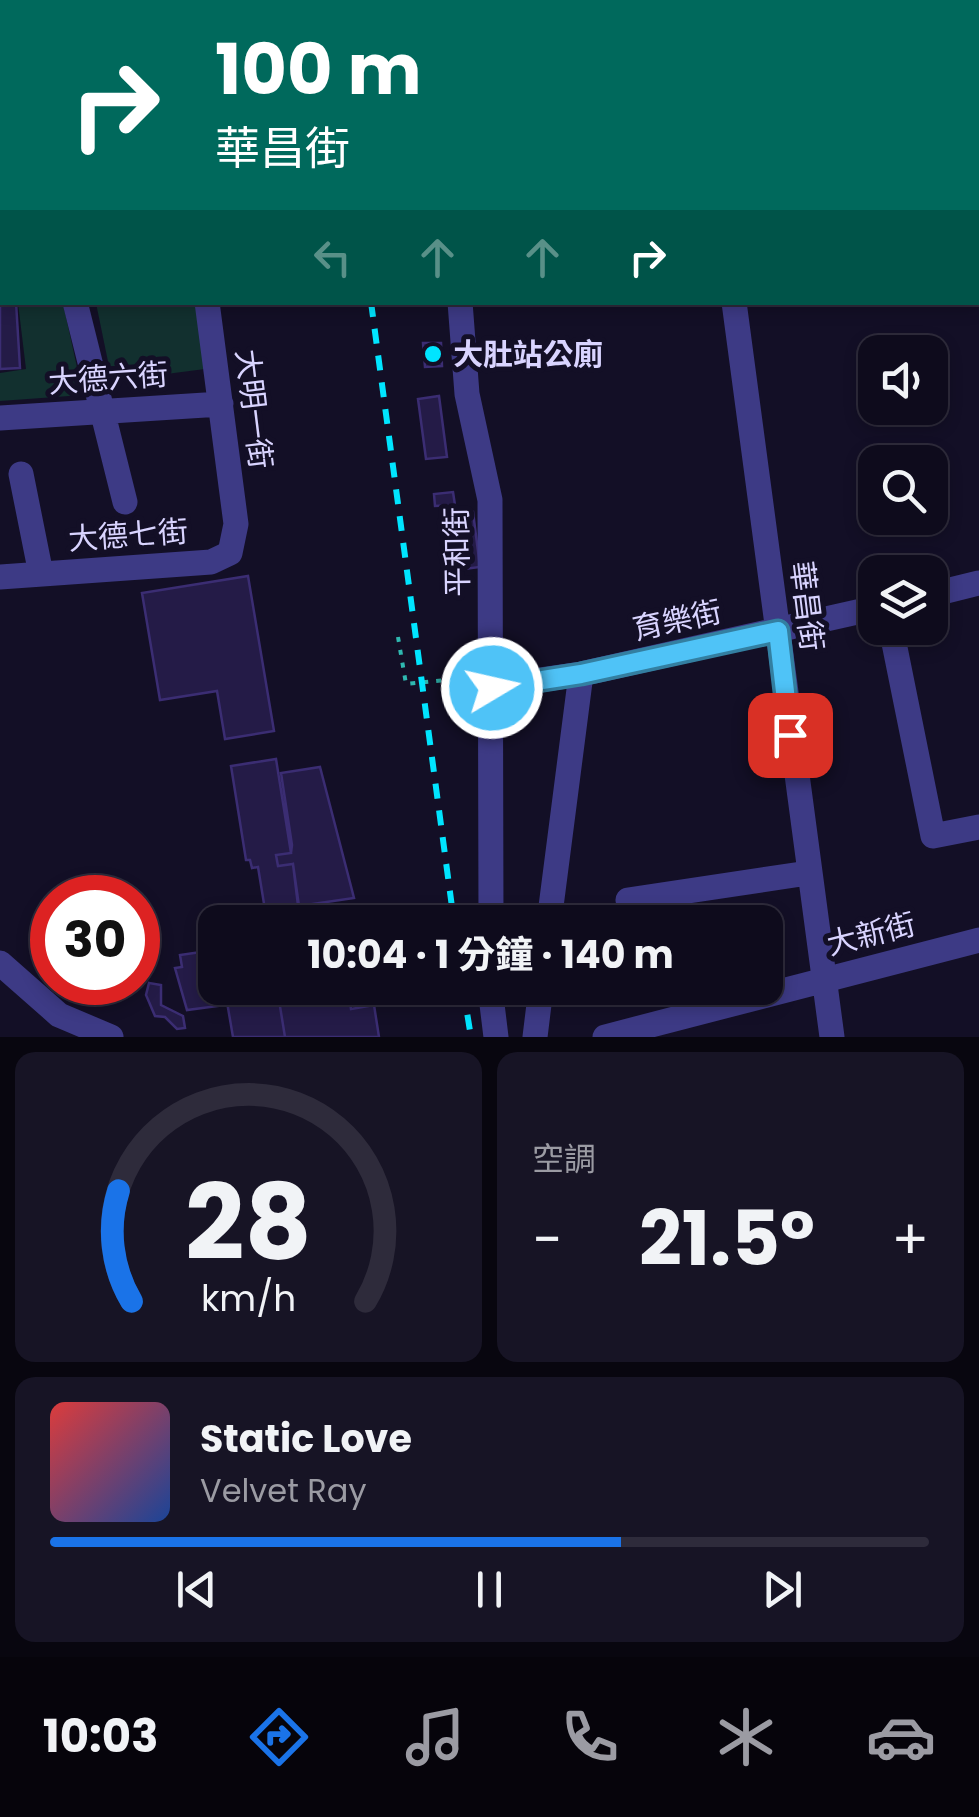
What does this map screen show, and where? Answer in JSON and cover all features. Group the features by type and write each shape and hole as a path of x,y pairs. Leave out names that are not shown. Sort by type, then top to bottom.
{"street":[{"path":"77,305 125,502"},
{"name":"大明一街","path":"207,305 236,524"},
{"name":"平和街","path":"460,305 467,394 490,500 491,905"},
{"name":"華昌街","path":"734,305 832,1037"},
{"name":"大德六街","path":"0,418 221,404"},
{"path":"21,474 41,574"},
{"name":"大德七街","path":"0,576 211,562 230,552 236,524"},
{"path":"948,591 979,584"},
{"name":"育樂街","path":"491,681 581,674 858,612"},
{"path":"895,645 933,836 979,827"},
{"path":"551,905 581,674"},
{"path":"628,900 808,873"},
{"name":"大新街","path":"605,1037 979,940"},
{"path":"0,963 58,1014 111,1037"},
{"path":"492,1005 496,1037"},
{"path":"534,1037 539,1005"}],"path":[{"path":"398,637 406,684 491,681"}],"green space":[{"path":"18,305 63,305 83,395 0,401 0,373 26,369"},
{"path":"96,305 196,305 205,369 112,381"}],"building":[{"path":"0,305 16,305 20,368 0,369"},
{"name":"大肚站公廁","path":"423,343 441,343 442,366 425,367"},
{"path":"439,396 447,457 426,459 418,399"},
{"path":"453,492 455,505 435,506 434,494"},
{"path":"473,512 480,567 448,571 441,516"},
{"path":"248,576 274,731 225,739 217,691 160,700 142,593"},
{"path":"276,759 291,853 276,855 278,866 293,864 298,905 264,905 258,867 252,868 250,860 246,860 231,766"},
{"path":"320,767 354,898 299,905 293,864 278,866 276,855 291,853 292,845 281,773"},
{"path":"198,952 198,1005 218,1006 187,1010 175,968 182,967 180,955"},
{"path":"161,985 161,1005 183,1016 185,1028 177,1029 165,1017 155,1016 150,1005 160,1005"},
{"path":"228,1005 280,1005 285,1037 233,1037"},
{"path":"280,1005 350,1005 351,1009 374,1005 379,1037 285,1037"}],"railway":[{"path":"371,305 452,905"},
{"path":"466,1005 471,1037"}],"place":[{"name":"大肚站公廁","path":"433,354"}],"route":[{"path":"492,688 581,674 778,631 790,735"}]}
